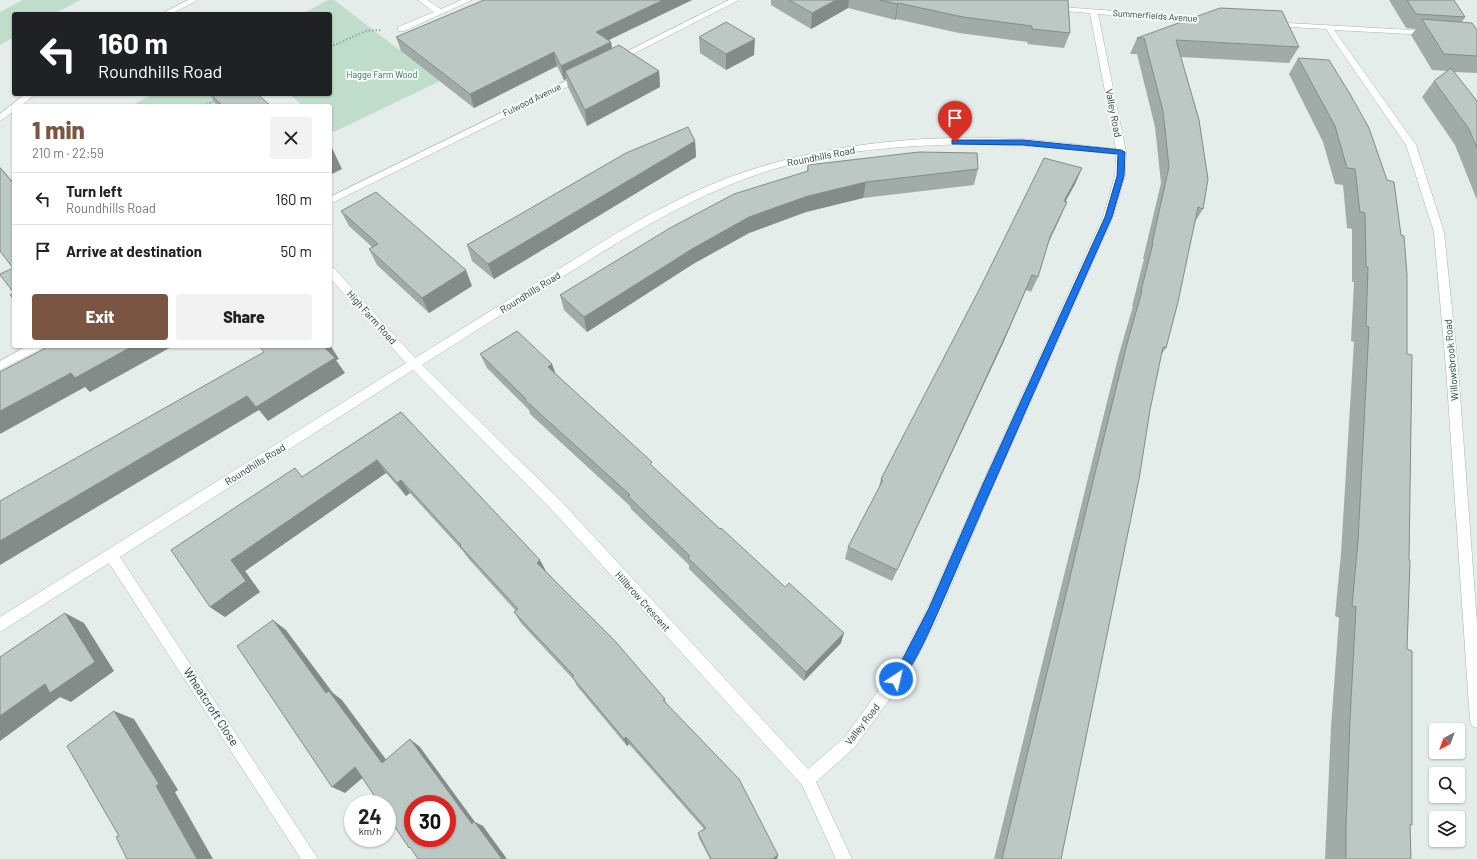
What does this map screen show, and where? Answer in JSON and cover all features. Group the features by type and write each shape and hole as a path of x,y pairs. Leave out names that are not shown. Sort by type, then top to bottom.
{"street":[{"path":"170,12 194,0"},
{"path":"422,0 440,12"},
{"path":"401,29 468,0"},
{"path":"607,63 735,0"},
{"name":"Summerfields Avenue","path":"1043,8 1212,20"},
{"name":"Valley Road","path":"807,780 849,743 905,666 933,612 988,484 1108,217 1120,176 1121,152 1094,12"},
{"path":"1266,24 1438,34"},
{"name":"Willowsbrook Road","path":"1329,28 1411,145 1439,232 1452,368 1477,721"},
{"name":"Fulwood Avenue","path":"332,200 593,70"},
{"path":"19,104 29,96"},
{"path":"0,118 12,109"},
{"name":"Roundhills Road","path":"0,625 112,556 414,364 659,213 728,181 772,166 811,157 875,147 971,141 1023,142 1121,152"},
{"name":"High Farm Road","path":"332,273 414,364"},
{"path":"0,366 33,348"},
{"name":"Hillbrow Crescent","path":"414,364 556,505 807,780 844,859"},
{"name":"Wheatcroft Close","path":"112,556 310,859"}],"path":[{"path":"332,46 366,31 401,29"},
{"path":"207,104 222,97"}],"green space":[{"path":"23,0 80,0 58,12 12,12 12,38 0,45 0,12"},
{"name":"Hagge Farm Wood","path":"328,0 334,0 440,81 334,132 332,130 332,104 301,104 291,96 332,96 332,12 306,12"},
{"path":"149,96 245,96 227,104 135,104"}],"building":[{"path":"484,0 663,0 596,32 611,42 561,66 554,52 470,94 396,37"},
{"path":"789,0 836,0 812,13"},
{"path":"880,0 1068,0 1070,33 1032,29 1032,26 963,17"},
{"path":"1407,0 1454,0 1465,17 1416,14"},
{"path":"1220,8 1282,11 1299,47 1176,40 1199,120 1208,179 1203,209 1198,207 1178,302 1166,348 1163,347 1150,410 1139,479 1061,859 1002,859 1097,465 1128,340 1142,291 1169,167 1163,111 1144,38 1137,38"},
{"path":"1422,19 1472,23 1477,30 1477,56 1444,54"},
{"path":"726,22 755,39 726,54 699,37"},
{"path":"619,45 659,71 585,110 565,71"},
{"path":"1298,58 1329,60 1350,94 1369,128 1387,180 1394,182 1401,235 1404,236 1407,275 1407,354 1412,355 1410,560 1407,649 1412,651 1411,859 1346,859 1350,719 1356,607 1352,606 1358,541 1369,327 1366,326 1368,267 1366,267 1365,213 1360,212 1355,169 1347,168 1335,126"},
{"path":"1451,68 1477,101 1477,148 1469,129 1434,81"},
{"path":"212,96 259,96 269,104 221,104"},
{"path":"688,127 695,141 488,264 467,245 626,153"},
{"path":"919,152 977,153 978,169 866,182 808,196 749,217 692,249 584,317 560,295 670,228 734,194 808,171 808,165"},
{"path":"1044,158 1082,168 1064,201 1067,202 1050,237 1038,277 1032,275 1010,326 897,570 848,547 883,480 881,479 981,286"},
{"path":"0,168 12,182 12,267 0,251"},
{"path":"376,192 466,270 422,298 369,249 378,244 341,211"},
{"path":"12,268 12,290 0,275"},
{"path":"517,331 552,364 548,367 652,462 650,464 720,529 721,528 785,587 789,583 844,633 806,672 688,558 690,556 628,496 630,495 525,400 526,399 480,354"},
{"path":"46,348 129,348 75,378 71,373 0,411 0,372"},
{"path":"261,348 325,348 335,358 256,407 247,396 0,541 0,501 264,352"},
{"path":"401,412 540,560 537,563 615,641 665,699 663,700 739,779 778,855 772,859 711,859 698,833 706,828 626,737 624,739 572,677 574,676 514,612 518,609 460,546 461,545 401,480 397,483 377,460 231,560 246,581 210,607 171,550 295,468 302,477"},
{"path":"65,613 95,662 50,693 45,684 0,716 0,657"},
{"path":"273,620 326,693 329,691 382,763 410,739 451,795 404,795 404,840 396,828 396,795 374,795 355,767 332,787 237,646"},
{"path":"114,711 159,784 156,786 197,859 127,859 116,837 119,836 67,746"},
{"path":"456,802 472,824 474,821 502,859 418,859 410,847 456,847"}],"route":[{"path":"896,679 905,666 933,612 988,484 1108,217 1120,176 1121,152 1023,142 955,142"}]}
